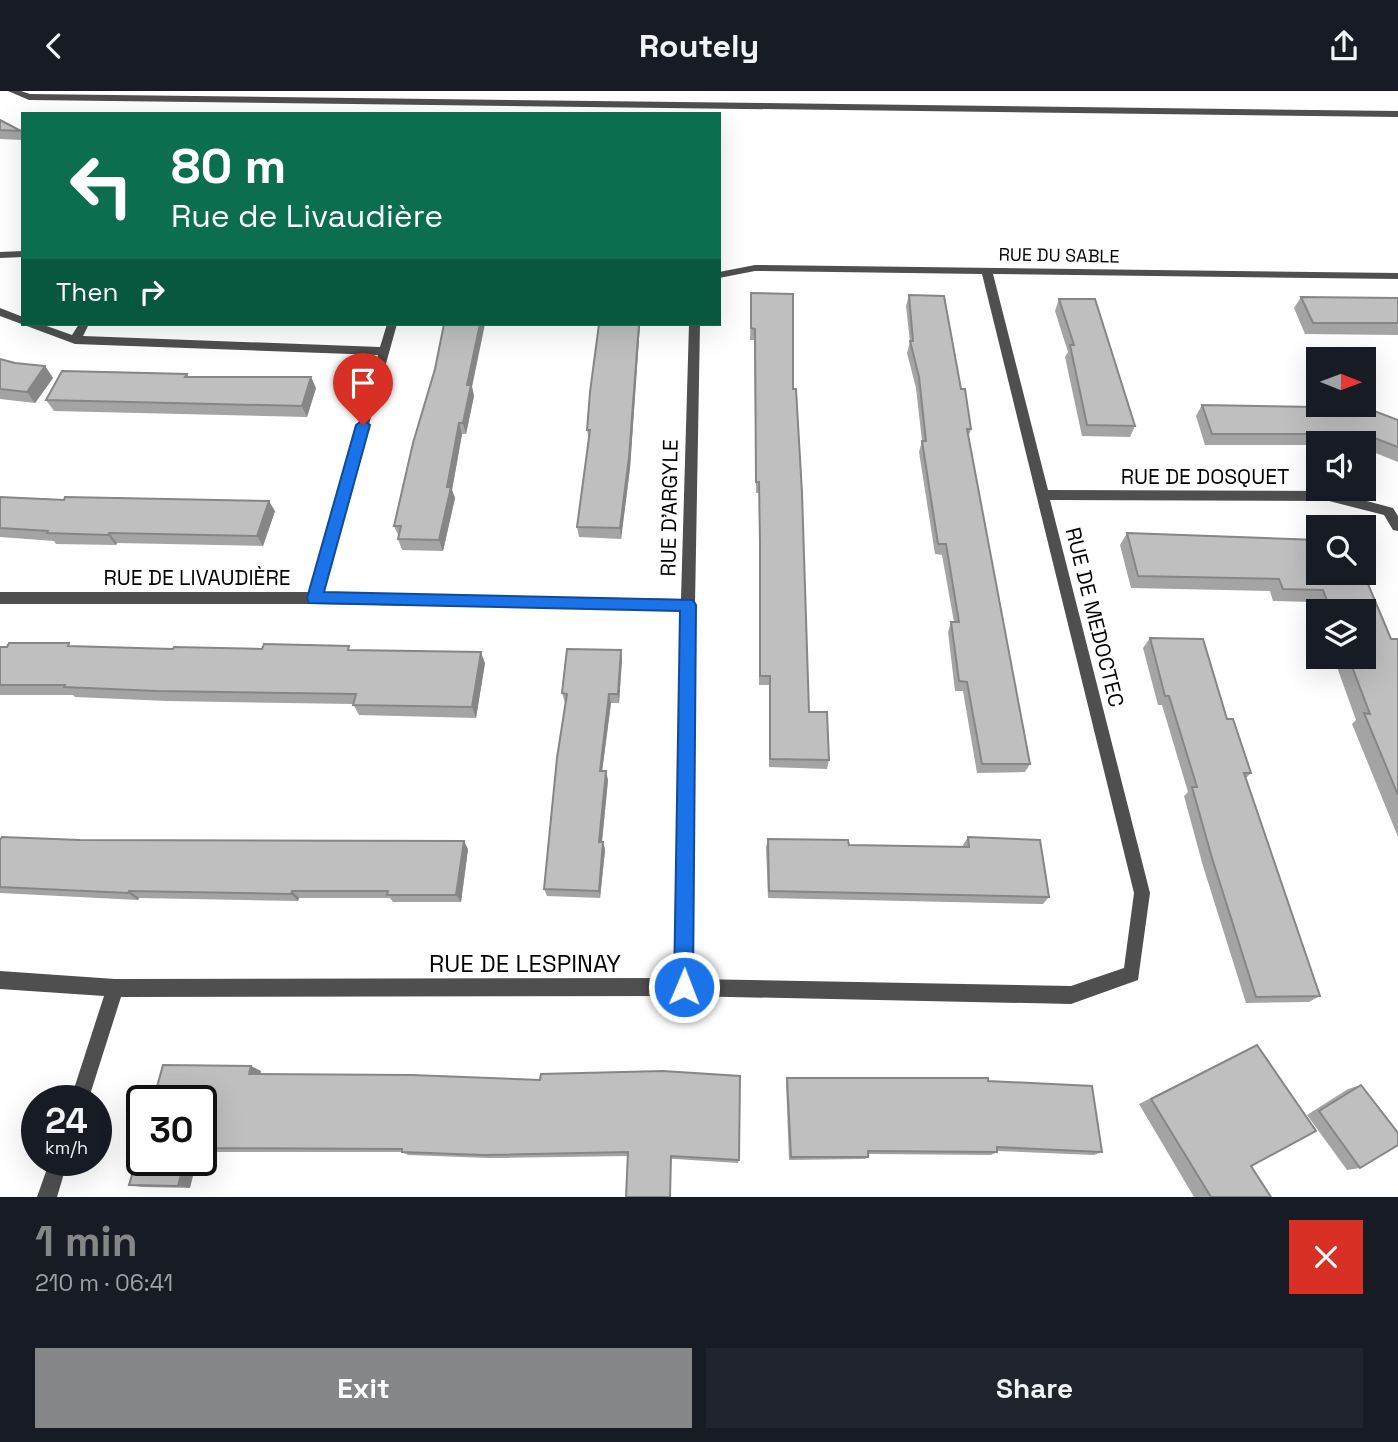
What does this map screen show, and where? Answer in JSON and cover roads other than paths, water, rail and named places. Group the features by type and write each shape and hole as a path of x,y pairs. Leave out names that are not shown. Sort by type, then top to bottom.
{"street":[{"path":"12,91 29,97 1398,114"},
{"path":"451,112 453,103"},
{"path":"0,255 21,254"},
{"name":"RUE DU SABLE","path":"721,275 755,268 1398,275"},
{"name":"RUE DE MEDOCTEC","path":"987,271 1142,893 1132,974"},
{"path":"0,312 21,320"},
{"path":"36,326 75,340 384,351"},
{"path":"75,340 83,326"},
{"path":"314,598 390,326"},
{"name":"RUE D'ARGYLE","path":"684,987 688,605 695,326"},
{"name":"RUE DE DOSQUET","path":"1044,495 1329,496 1388,511 1398,526"},
{"name":"RUE DE LIVAUDIÈRE","path":"0,598 314,598 688,605"},
{"name":"RUE DE LESPINAY","path":"0,980 115,988 684,987 1072,995 1132,974"},
{"path":"84,1085 115,988"},
{"path":"47,1197 54,1176"}]}
